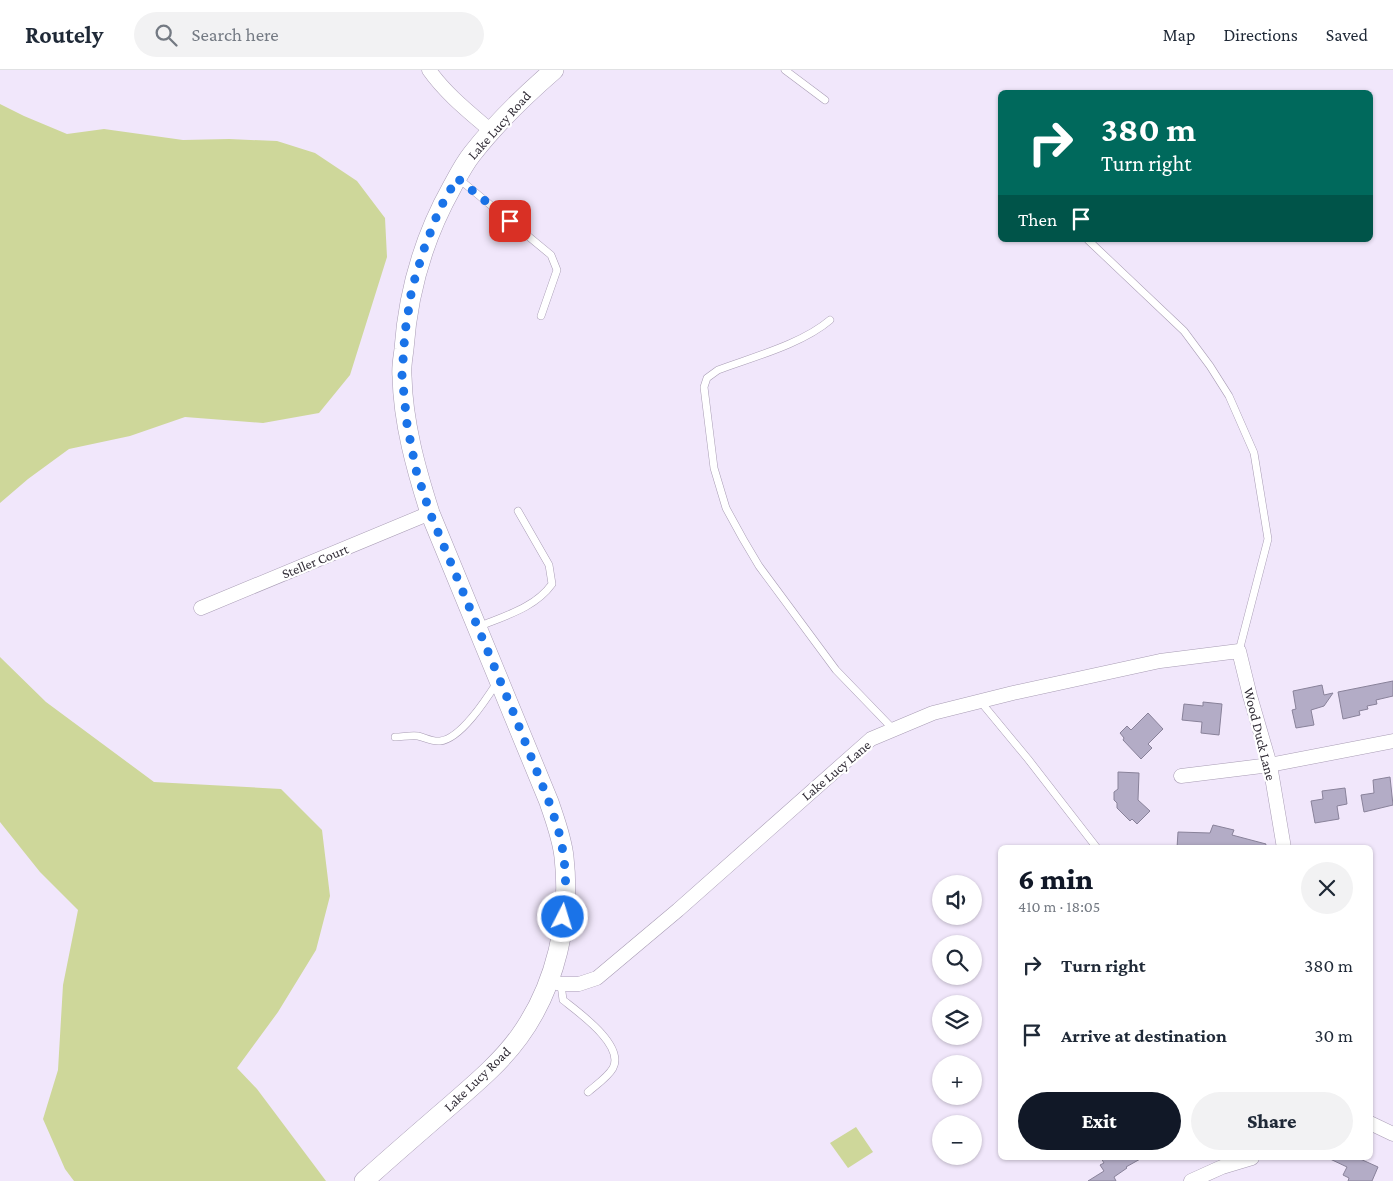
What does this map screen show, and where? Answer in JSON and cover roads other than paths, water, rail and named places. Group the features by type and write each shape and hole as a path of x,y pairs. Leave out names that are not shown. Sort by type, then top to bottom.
{"street":[{"path":"429,70 436,81 460,105 491,131"},
{"name":"Lake Lucy Road","path":"364,1181 478,1081 507,1053 555,982 566,889 564,856 558,828 478,627 430,513 416,470 407,424 402,375 405,332 412,288 439,210 470,156 520,99 554,70"},
{"name":"Steller Court","path":"201,608 430,513"},
{"name":"Lake Lucy Lane","path":"555,982 579,984 597,978 678,910 871,739 933,712 1160,661 1239,651"},
{"name":"Wood Duck Lane","path":"1239,651 1270,765 1283,845"},
{"path":"1181,776 1270,765 1393,741"},
{"path":"1373,1124 1393,1134"},
{"path":"1191,1181 1222,1167 1245,1160"}],"lane":[{"path":"785,70 825,100"},
{"path":"457,178 551,255 557,270 541,316"},
{"path":"1090,242 1184,332 1210,366 1228,396 1254,454 1268,539 1239,651"},
{"path":"830,320 819,329 794,341 718,370 707,378 704,387 714,468 726,508 759,566 836,670 894,730"},
{"path":"478,627 513,613 537,600 552,584 549,565 518,511"},
{"path":"395,737 418,736 433,742 443,741 454,735 478,711 499,679"},
{"path":"980,701 1028,759 1094,845"},
{"path":"555,982 563,1000 588,1019 602,1033 616,1057 610,1073 588,1092"}]}
